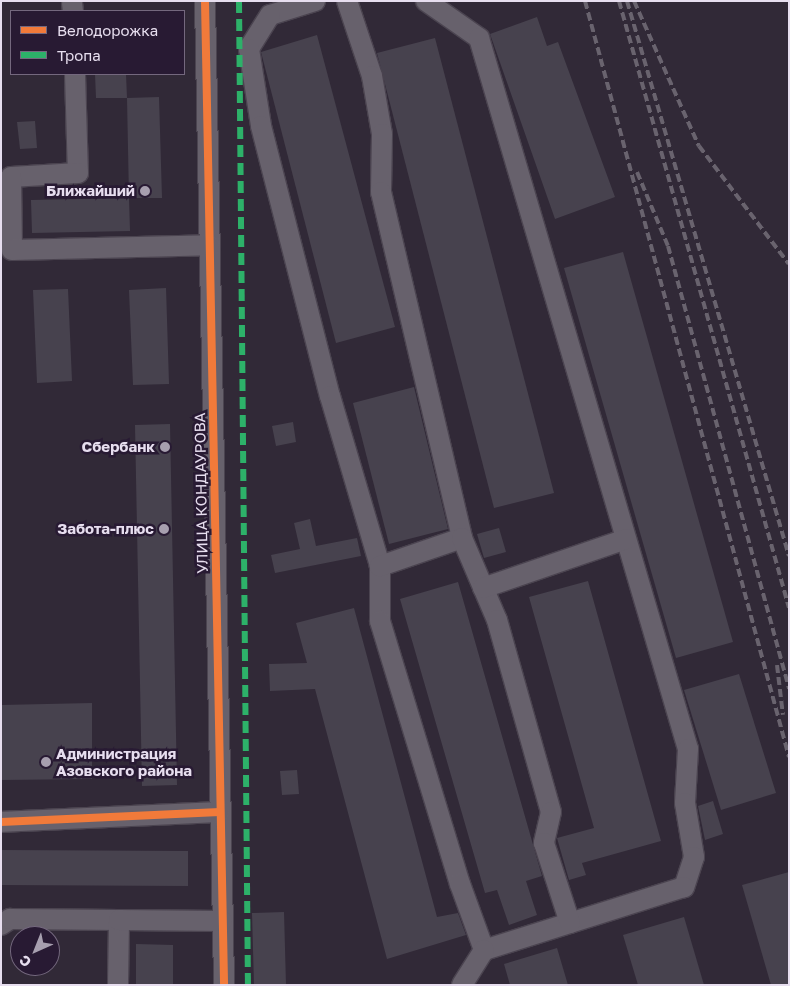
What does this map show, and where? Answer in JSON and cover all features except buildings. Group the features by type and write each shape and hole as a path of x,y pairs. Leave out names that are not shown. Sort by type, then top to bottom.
{"street":[{"name":"УЛИЦА КОНДАУРОВА","path":"206,1 224,985"},
{"path":"315,1 270,15 249,49 261,126 330,396 380,566 380,621 460,884 484,950"},
{"path":"347,1 372,76 382,134 381,192 462,538 484,588 551,812 544,843 570,923"},
{"path":"426,1 479,38 688,749 685,803 694,857 684,887 484,950 462,985"},
{"path":"75,75 78,173 11,177 12,250 210,245"},
{"path":"380,566 462,538"},
{"path":"484,588 626,539"},
{"path":"1,822 220,812"},
{"path":"1,924 10,919 222,921"},
{"path":"118,920 118,985"}],"railway":[{"path":"585,1 789,757"},
{"path":"619,1 789,608"},
{"path":"627,1 789,556"},
{"path":"634,1 699,146 789,264"},
{"path":"637,172 668,246 789,689"},
{"path":"777,665 783,715"}],"marked path":[{"path":"239,1 248,985"}],"cycle path":[{"path":"205,1 224,985"},
{"path":"1,822 220,812"}],"place":[{"name":"Ближайший","path":"145,191"},
{"name":"Сбербанк","path":"165,447"},
{"name":"Забота-плюс","path":"164,529"},
{"name":"Администрация Азовского района","path":"46,762"}]}
